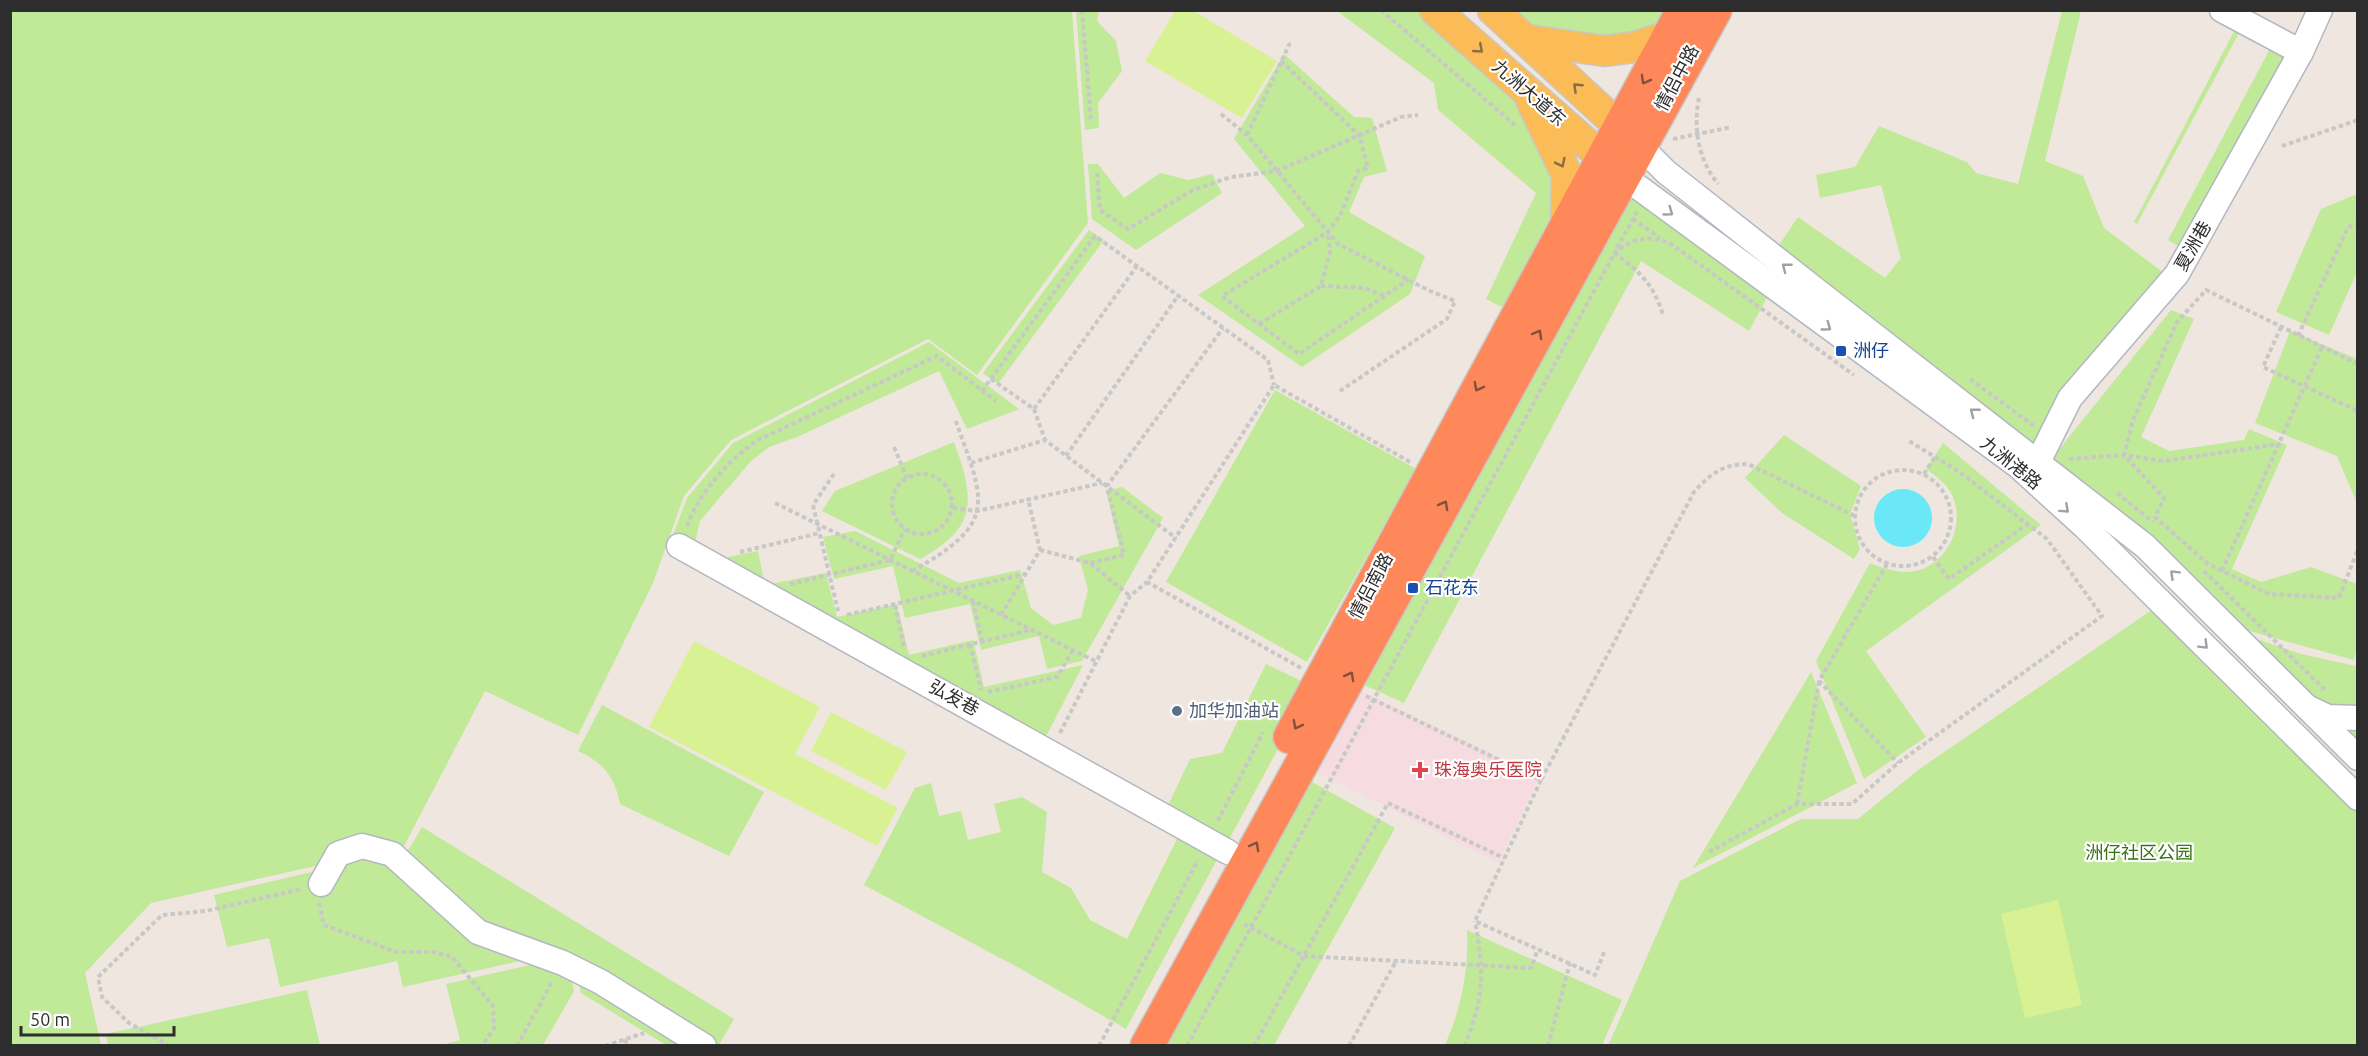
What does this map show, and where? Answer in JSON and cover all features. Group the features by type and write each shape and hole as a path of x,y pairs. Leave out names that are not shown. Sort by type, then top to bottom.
{"highway":[{"name":"情侣中路","path":"1630,137 1714,10"},
{"name":"情侣中路","path":"1630,137 1676,23"},
{"name":"情侣南路","path":"1147,1046 1220,911 1311,673 1590,239 1624,176 1630,137"},
{"name":"情侣南路","path":"1125,1046 1218,846 1311,673 1414,465 1590,239"}],"main road":[{"name":"九洲大道东","path":"1435,10 1624,176"},
{"name":"九洲大道东","path":"1493,10 1630,137"},
{"path":"1527,40 1605,51 1635,48 1676,23"},
{"path":"1527,91 1567,175 1590,239"}],"street":[{"path":"2222,10 2301,52"},
{"name":"夏洲巷","path":"2038,462 2070,398 2177,274 2301,52 2320,10"},
{"name":"九洲港路","path":"1630,137 1666,171 1812,287 2145,546 2358,758"},
{"name":"九洲港路","path":"1624,176 2017,465 2085,527 2358,798"},
{"name":"弘发巷","path":"679,546 759,591 908,666 1050,751 1218,846"},
{"path":"2304,704 2328,717 2358,718"},
{"path":"2316,756 2343,775 2358,780"},
{"path":"321,884 338,854 362,846 392,854 478,932 563,963 601,982 704,1046"}],"path":[{"path":"1082,10 1091,121"},
{"path":"1381,10 1524,133"},
{"path":"1247,135 1290,43"},
{"path":"1281,61 1359,135 1368,168 1358,171 1341,216 1328,232 1222,296 1299,354 1408,280"},
{"path":"1700,90 1697,134 1707,170 1720,186"},
{"path":"1221,114 1247,135 1338,244 1455,301 1448,319 1340,391"},
{"path":"1097,173 1100,210 1128,229 1192,190 1231,177 1277,171 1401,117 1418,115"},
{"path":"2282,146 2358,120"},
{"path":"1630,137 1697,134 1732,127"},
{"path":"1624,176 1633,219 1859,379"},
{"path":"1187,1046 1374,700 1590,239 1633,219"},
{"path":"2298,336 2348,227 2358,224"},
{"path":"1321,286 1330,251 1328,232"},
{"path":"982,391 1095,236 1268,360 1274,385 1148,582 1131,597 1050,751"},
{"path":"1590,239 1631,241 1652,238 1663,240"},
{"path":"1590,239 1634,268 1656,292 1663,315"},
{"path":"1034,409 1137,266"},
{"path":"1259,324 1321,286 1365,288 1384,296"},
{"path":"2124,454 2133,420 2177,322 2206,290 2358,364"},
{"path":"1066,456 1178,296"},
{"path":"2281,327 2263,366 2358,411"},
{"path":"1107,486 1223,328"},
{"path":"2222,571 2322,347"},
{"path":"679,546 693,509 737,454 758,440 937,356 996,401"},
{"path":"1963,374 2050,439 2080,466"},
{"path":"991,379 1034,409 1045,440 1176,538"},
{"path":"1274,385 1414,465"},
{"path":"912,571 947,552 971,527 979,505 977,480 955,419"},
{"path":"971,463 1045,440"},
{"path":"1709,852 1797,804 1852,804 1898,763 2102,616 2046,539 1935,457 1909,441"},
{"path":"2038,462 2124,454 2163,461 2280,444"},
{"path":"894,447 907,478"},
{"path":"2124,454 2164,498 2156,517 2208,564 2270,594 2339,598 2358,549"},
{"path":"1924,474 1935,457"},
{"path":"1464,1046 1476,1018 1483,965 1474,921 1541,780 1694,492 1711,473 1732,464 1748,464 1855,516"},
{"path":"1908,470 1924,474 1938,483 1947,497 1952,513 1951,530 1944,544 1933,557 1918,564 1903,567 1887,564 1874,557 1863,546 1856,531 1855,516 1858,501 1865,488 1877,478 1891,471 1908,470"},
{"path":"834,474 813,505 839,617 1026,574"},
{"path":"926,474 935,476 950,489 953,508 944,526 935,532 915,534 898,522 892,503 894,493 907,478 926,474"},
{"path":"953,508 977,511 1102,483"},
{"path":"1090,563 1124,555 1107,486"},
{"path":"2108,487 2146,515 2180,548"},
{"path":"1001,615 1040,550 1028,500"},
{"path":"775,503 1096,662"},
{"path":"1933,557 1949,579 2028,524"},
{"path":"890,560 905,529"},
{"path":"740,552 820,533"},
{"path":"1040,550 1090,563 1131,597"},
{"path":"759,591 890,560"},
{"path":"1797,804 1819,681 1887,564"},
{"path":"2197,564 2335,699"},
{"path":"1148,582 1311,673 1374,700 1541,780"},
{"path":"973,601 982,641"},
{"path":"894,604 908,666 970,644 1032,630"},
{"path":"970,644 982,694 1057,677 1073,650"},
{"path":"1819,681 1898,763"},
{"path":"1099,1046 1218,846 1266,728"},
{"path":"1254,1046 1388,803 1504,858"},
{"path":"171,1046 129,1023 102,997 98,977 162,915 206,911 321,884 319,900 324,925 396,952 434,952 452,957 493,1006 494,1028 482,1046"},
{"path":"1220,911 1304,956 1531,968 1538,949"},
{"path":"1474,921 1595,975 1604,952"},
{"path":"1349,1046 1396,961"},
{"path":"517,1046 563,963"},
{"path":"1548,1046 1570,963"},
{"path":"605,1046 671,1025"},
{"path":"623,1040 631,1046"}],"shaded area":[{"name":"珠海奥乐医院","path":"1346,683 1539,777 1498,863 1301,764"}],"green space":[{"path":"10,11 1072,11 1088,223 977,375 928,339 731,440 684,496 653,583 578,735 485,691 404,846 151,903 85,973 101,1045 11,1045"},
{"path":"1076,11 1099,11 1097,21 1116,41 1122,71 1098,103 1099,128 1085,130"},
{"path":"1175,11 1194,11 1277,61 1242,118 1145,61"},
{"path":"1337,11 1428,11 1523,94 1563,177 1560,225 1511,312 1486,299 1536,193 1438,110 1434,83"},
{"path":"1503,11 1678,11 1638,41 1529,32"},
{"path":"2062,11 2081,11 2045,161 2083,176 2104,228 2173,280 2037,455 1775,251 1798,217 1885,278 1901,258 1881,185 1820,198 1816,175 1855,167 1879,126 1967,162 1976,173 2018,184"},
{"path":"2240,20 2289,57 2184,249 2168,240 2271,47 2240,31 2137,224 2134,222"},
{"path":"1284,54 1354,117 1372,118 1387,171 1364,177 1349,212 1425,256 1410,294 1302,367 1198,295 1305,226 1234,139"},
{"path":"1088,164 1098,164 1124,198 1160,173 1189,180 1212,174 1222,193 1136,250 1092,219"},
{"path":"1625,182 1771,290 1749,331 1641,261 1404,703 1355,681"},
{"path":"2357,194 2357,272 2329,335 2276,312 2321,209"},
{"path":"1089,230 1104,240 998,384 983,373"},
{"path":"2171,310 2194,319 2141,437 2169,451 2244,440 2249,429 2287,445 2232,569 2261,582 2311,567 2357,584 2357,647 2354,660 2242,629 2049,462"},
{"path":"2290,331 2357,359 2357,503 2337,456 2255,423"},
{"path":"929,342 1019,409 967,429 939,371 797,437 769,447 751,461 700,521 691,559 668,548 687,498 733,443"},
{"path":"1275,390 1416,469 1307,662 1166,582"},
{"path":"1784,435 1861,486 1850,514 1860,549 1854,559 1782,513 1745,478"},
{"path":"954,442 966,480 967,510 962,523 953,535 920,559 822,511 835,491"},
{"path":"1943,443 2041,525 1866,651 1926,737 1864,779 1816,661 1870,563 1894,571 1919,570 1939,558 1952,539 1957,517 1952,495 1937,477 1926,469"},
{"path":"1122,487 1163,518 1082,661 1047,669 1039,636 981,650 970,604 905,618 893,566 834,579 823,537 855,531 959,583 1020,570 1031,608 1053,625 1081,618 1088,590 1079,556 1119,546 1106,491"},
{"path":"758,551 765,585 826,573 837,617 897,604 909,655 973,640 984,687 1083,665 1040,748 720,575 728,557"},
{"name":"洲仔社区公园","path":"2162,603 2357,793 2357,1045 1608,1046 1680,881 1801,819 1858,819 1918,770"},
{"path":"2245,635 2301,654 2356,666 2357,661 2357,750"},
{"path":"694,641 820,707 795,754 898,808 877,846 649,727"},
{"path":"1266,664 1312,686 1226,845 1165,812 1190,759 1222,753"},
{"path":"1811,672 1857,783 1693,868"},
{"path":"602,705 764,792 729,856 620,804 615,786 601,765 578,751"},
{"path":"831,712 907,752 886,790 811,751"},
{"path":"1303,777 1395,828 1274,1045 1159,1046"},
{"path":"931,783 939,816 961,811 968,840 1001,832 994,804 1022,797 1047,812 1042,872 1071,888 1090,920 1127,939 1180,833 1220,854 1126,1029 1019,968 864,885 915,788"},
{"path":"422,827 734,1019 719,1045 666,1045 581,993 570,950 403,987 397,961 280,987 269,938 227,947 214,895 409,849"},
{"path":"2058,900 2082,1005 2025,1018 2001,914"},
{"path":"1467,930 1622,1000 1602,1045 1445,1045 1463,989 1467,960"},
{"path":"566,957 574,991 543,1045 438,1046 460,1040 446,984"},
{"path":"307,990 320,1045 108,1045 106,1034"}],"water":[{"path":"1897,489 1909,489 1919,493 1928,502 1932,524 1924,539 1909,547 1897,547 1887,543 1878,534 1874,524 1874,512 1878,502 1887,493"}],"place":[{"name":"洲仔","path":"1841,351"},
{"name":"石花东","path":"1413,588"},
{"name":"加华加油站","path":"1177,711"},
{"name":"珠海奥乐医院","path":"1420,770"}]}
